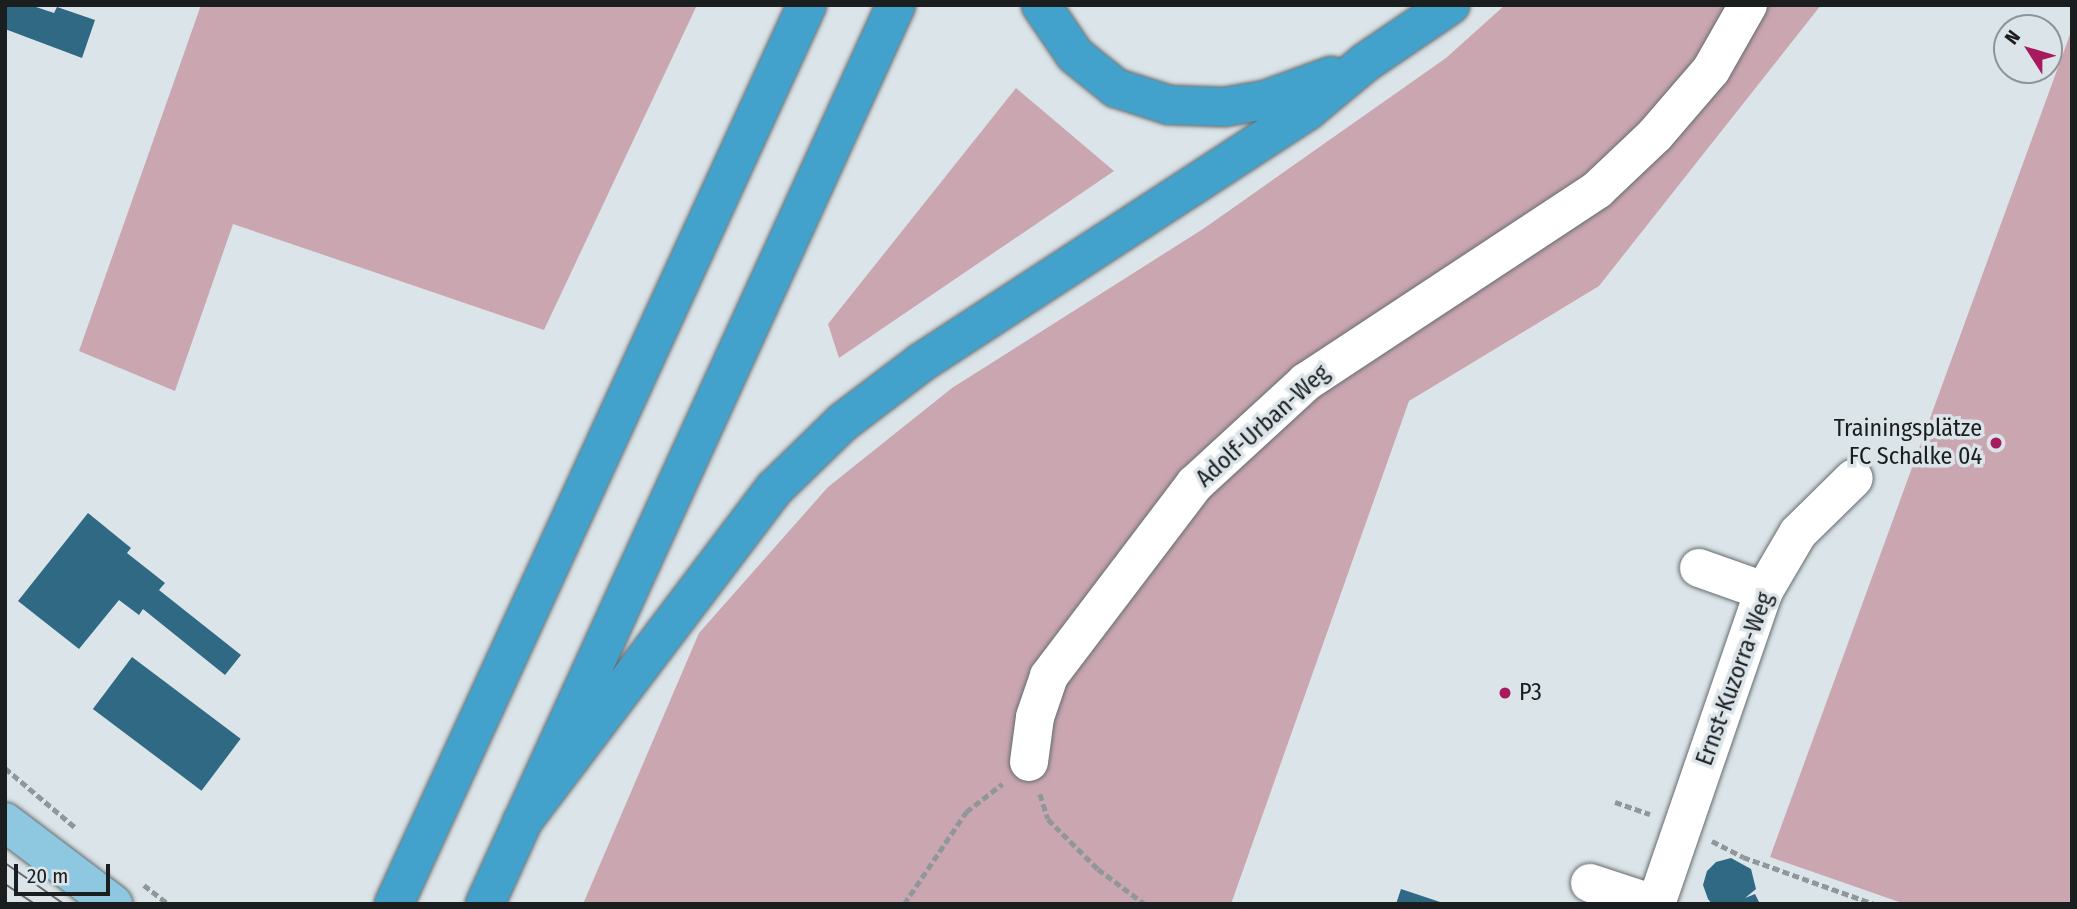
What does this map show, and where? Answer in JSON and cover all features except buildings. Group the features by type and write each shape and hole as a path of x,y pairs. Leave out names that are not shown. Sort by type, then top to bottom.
{"highway":[{"path":"394,904 807,5"},
{"path":"485,904 896,5"},
{"path":"1041,5 1075,55 1116,88 1169,105 1224,107 1265,100 1366,62"},
{"path":"522,822 774,489 843,422 922,362 1308,110 1366,62 1450,5"}],"main road":[{"path":"5,822 113,904"}],"street":[{"name":"Adolf-Urban-Weg","path":"1029,762 1035,717 1049,676 1195,484 1306,382 1597,190 1656,135 1711,70 1748,5"},
{"name":"Ernst-Kuzorra-Weg","path":"1655,904 1764,591 1798,533 1854,478"},
{"path":"1699,568 1764,591"},
{"path":"1590,883 1655,904"}],"path":[{"path":"904,904 966,812 1029,762 1048,819 1098,869 1145,904"},
{"path":"1615,802 1682,826 1743,857 1874,904"}],"shaded area":[{"path":"201,5 697,5 544,330 233,224 175,391 79,351"},
{"path":"1505,5 1821,5 1599,286 1409,401 1231,904 583,904 699,633 828,487 952,388 1203,229 1446,58"},
{"name":"Trainingsplätze FC Schalke 04","path":"2072,29 2072,904 1905,904 1770,857 2052,84 2063,84 2063,54"},
{"path":"1016,88 1114,171 839,358 828,324"}],"tram line":[{"path":"5,863 64,904"},
{"path":"5,884 35,904"}],"place":[{"name":"Trainingsplätze FC Schalke 04","path":"1996,443"},
{"name":"P3","path":"1505,693"}]}
